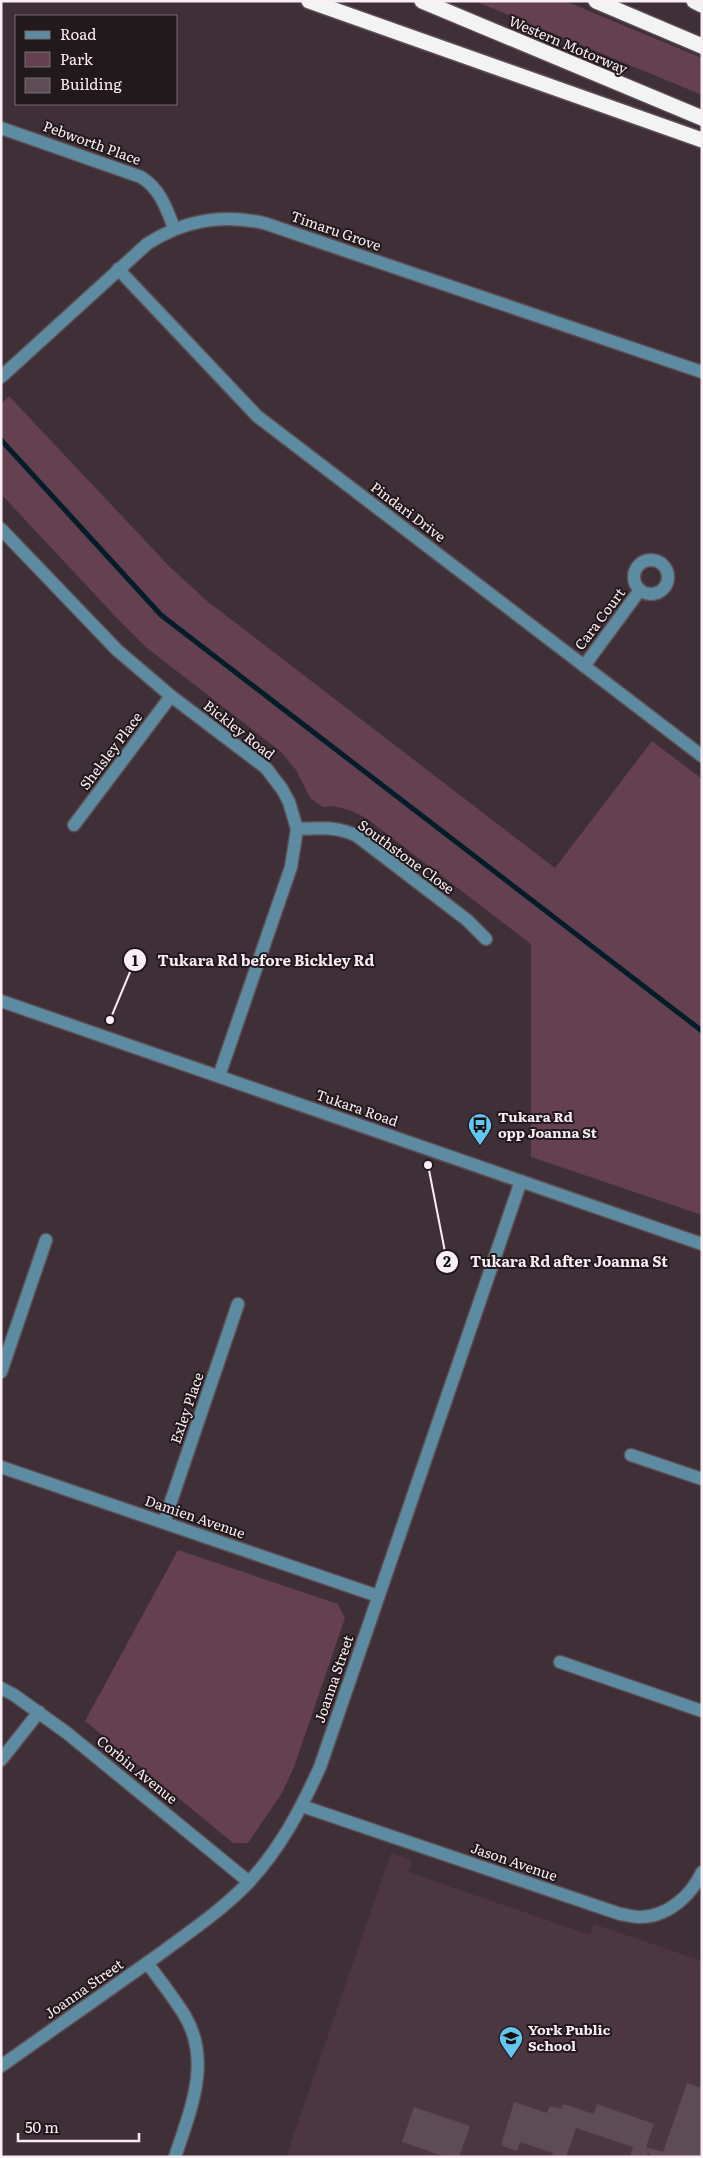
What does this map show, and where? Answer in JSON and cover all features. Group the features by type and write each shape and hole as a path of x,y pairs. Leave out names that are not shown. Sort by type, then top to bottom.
{"highway":[{"path":"309,1 702,140"},
{"name":"Western Motorway","path":"422,1 702,118"},
{"path":"596,1 702,46"},
{"path":"694,1 702,5"}],"street":[{"name":"Pebworth Place","path":"1,128 141,176 152,184 161,196 174,228"},
{"name":"Timaru Grove","path":"1,376 147,244 174,228 194,222 222,218 264,223 702,372"},
{"name":"Pindari Drive","path":"118,269 257,416 702,756"},
{"name":"Bickley Road","path":"2,531 97,631 171,696 266,768 286,796 297,829 291,867 220,1076"},
{"name":"Cara Court","path":"584,666 640,590"},
{"name":"Shelsley Place","path":"74,825 171,696"},
{"name":"Southstone Close","path":"297,829 328,828 347,831 357,836 467,920 486,939"},
{"name":"Tukara Road","path":"1,1001 702,1244"},
{"name":"Joanna Street","path":"1,2066 214,1915 249,1882 274,1850 302,1806 320,1767 521,1181"},
{"path":"1,1372 46,1240"},
{"name":"Exley Place","path":"164,1522 238,1304"},
{"path":"631,1455 702,1479"},
{"name":"Damien Avenue","path":"1,1467 378,1596"},
{"path":"560,1662 702,1711"},
{"name":"Corbin Avenue","path":"1,1688 39,1712 249,1882"},
{"path":"1,1760 39,1712"},
{"name":"Jason Avenue","path":"302,1806 620,1914 641,1917 660,1913 677,1904 689,1893 702,1872"},
{"path":"148,1962 185,2017 197,2052 198,2074 194,2098 174,2157"}],"shaded area":[{"name":"York Public School","path":"391,1853 412,1860 408,1872 590,1935 594,1924 702,1961 702,2157 286,2157"}],"green space":[{"path":"475,1 565,1 702,58 702,95"},
{"path":"9,396 169,566 207,601 555,868 652,741 702,779 702,1215 531,1157 531,944 366,818 352,811 334,806 323,807 310,798 296,770 281,752 147,648 114,615 1,494 1,404"},
{"path":"178,1550 338,1604 345,1618 294,1767 282,1793 248,1843 233,1843 85,1721"}],"building":[{"path":"687,2083 702,2088 702,2157 649,2157 650,2154 648,2153 646,2157 630,2157 633,2147 576,2128 566,2157 552,2157 553,2153 520,2142 517,2151 501,2145 514,2102 547,2113 550,2106 561,2109 563,2104 594,2114 597,2104 654,2124 646,2147 663,2152"},
{"path":"414,2107 470,2126 459,2157 445,2157 402,2142"}],"waterway":[{"path":"1,440 161,615 702,1031"}],"place":[{"name":"Tukara Rd before Bickley Rd","path":"110,1020"},
{"name":"Tukara Rd opp Joanna St","path":"480,1146"},
{"name":"Tukara Rd after Joanna St","path":"428,1165"},
{"name":"York Public School","path":"511,2059"}]}
